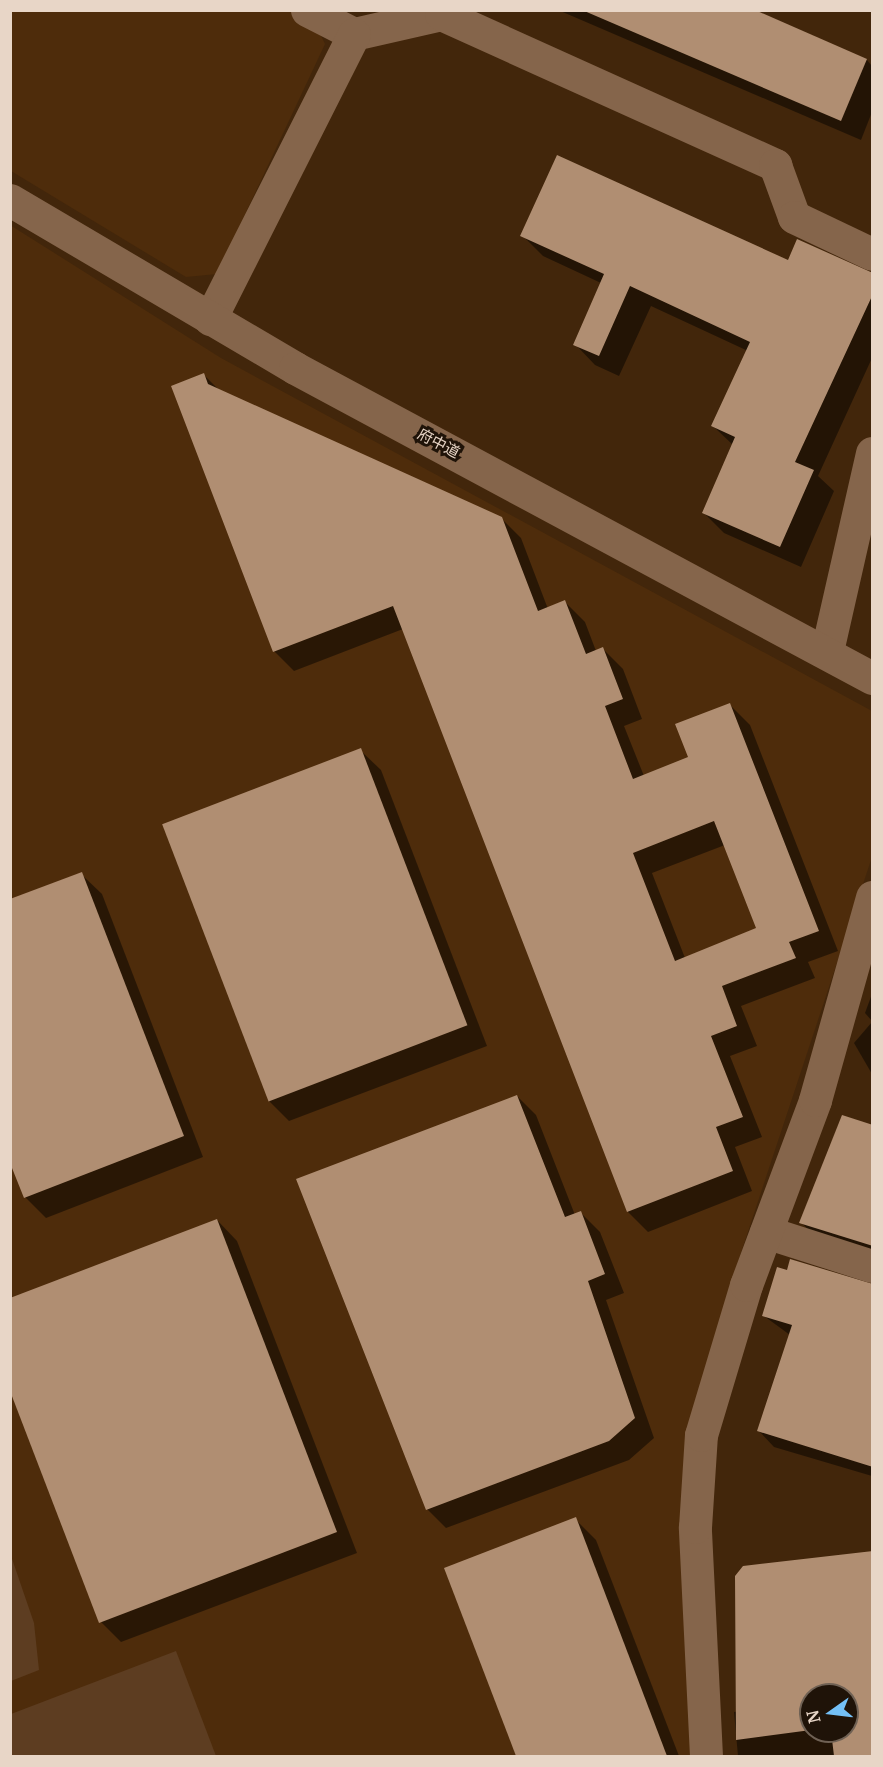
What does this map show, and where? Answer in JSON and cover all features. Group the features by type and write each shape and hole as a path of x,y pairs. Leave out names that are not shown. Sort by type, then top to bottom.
{"street":[{"path":"307,10 354,34 441,14 775,165 794,217 873,254"},
{"path":"210,319 354,34"},
{"name":"府中道","path":"10,200 210,319 827,651 873,678"},
{"path":"827,651 873,453"},
{"path":"706,1756 695,1527 701,1435 766,1232 815,1100 873,897"},
{"path":"766,1232 873,1266"}],"shaded area":[{"path":"290,10 314,21 325,44 217,274 186,277 11,171 10,11"},
{"path":"10,225 221,358 872,711 872,857 728,1292 690,1423 697,1756 11,1756"},
{"path":"10,1553 34,1623 39,1670 11,1681"},
{"path":"176,1651 216,1756 11,1756 11,1714"}],"building":[{"path":"582,10 755,10 867,59 841,121"},
{"path":"557,155 788,260 797,239 873,273 873,294 795,462 814,470 780,547 702,513 735,437 711,426 750,342 630,286 599,356 573,345 604,274 520,236"},
{"path":"204,373 208,384 502,517 538,611 565,600 586,654 603,647 623,699 605,706 633,779 688,757 675,724 730,703 819,931 789,942 796,958 722,986 737,1026 711,1036 743,1117 716,1127 733,1171 627,1212 393,606 273,652 171,386","holes":["714,821 756,928 675,961 633,853"]},
{"path":"361,748 467,1025 269,1102 162,824"},
{"path":"82,872 184,1136 24,1198 10,1163 10,899"},
{"path":"517,1095 565,1217 581,1211 605,1274 588,1281 635,1418 609,1441 426,1510 296,1179"},
{"path":"842,1115 873,1125 873,1246 799,1223"},
{"path":"217,1219 337,1532 99,1623 10,1391 10,1298"},
{"path":"790,1259 873,1284 873,1467 757,1431 792,1325 762,1316 777,1267 787,1270"},
{"path":"576,1517 667,1756 516,1756 444,1568"},
{"path":"873,1551 873,1756 834,1756 832,1743 859,1743 859,1683 799,1683 799,1732 736,1740 735,1576 743,1566"}]}
